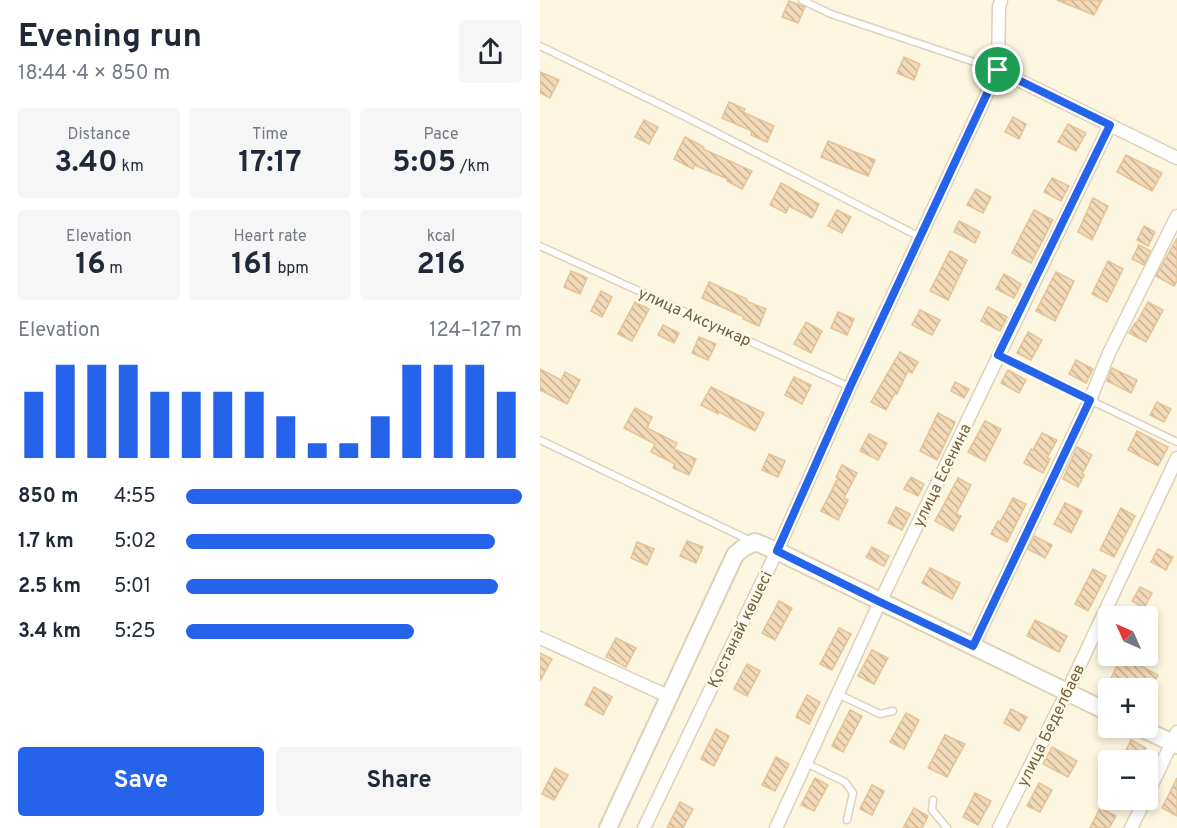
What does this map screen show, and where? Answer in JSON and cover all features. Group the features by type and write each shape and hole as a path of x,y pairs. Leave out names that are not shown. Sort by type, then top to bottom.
{"street":[{"path":"1001,0 998,70 1177,158"},
{"name":"Қостанай көшесі","path":"644,828 777,551 850,387 998,70"},
{"name":"улица Есенина","path":"776,828 880,602 1110,125"},
{"path":"973,646 1090,400 1109,353 1177,216"},
{"name":"улица Беделбаев","path":"999,828 1067,692 1177,458"},
{"path":"608,828 735,555 754,542 777,551 1098,707"},
{"path":"540,638 670,697"},
{"path":"1158,734 1175,740 1158,773"},
{"path":"1131,828 1139,810"}],"lane":[{"path":"802,0 831,14 998,70"},
{"path":"540,46 686,117 920,237"},
{"name":"улица Аксункар","path":"540,246 850,387"},
{"path":"998,355 1177,442"},
{"path":"540,440 754,542"},
{"path":"837,694 880,714 892,711"},
{"path":"806,763 845,782 853,793 847,820"},
{"path":"933,800 932,810 947,828"}],"building":[{"path":"1057,0 1102,0 1094,15"},
{"path":"789,1 805,7 798,23 782,17"},
{"path":"904,57 920,64 914,80 897,73"},
{"path":"540,72 559,80 550,98 540,93"},
{"path":"729,102 745,109 743,112 774,126 767,142 751,135 752,131 722,118"},
{"path":"1013,117 1026,124 1019,139 1005,132"},
{"path":"644,120 658,127 649,144 635,137"},
{"path":"1068,124 1086,133 1076,151 1058,142"},
{"path":"685,137 704,147 703,149 752,171 742,189 727,181 728,179 694,165 693,169 674,159"},
{"path":"828,141 875,160 868,176 821,157"},
{"path":"1126,155 1162,173 1152,191 1117,172"},
{"path":"1052,178 1069,186 1061,201 1044,192"},
{"path":"781,183 819,204 812,218 789,206 786,213 770,205"},
{"path":"976,189 991,197 983,213 967,205"},
{"path":"1093,198 1108,206 1092,240 1078,232"},
{"path":"837,210 851,217 842,233 828,226"},
{"path":"1034,210 1053,220 1031,263 1012,253"},
{"path":"959,221 980,232 975,243 954,232"},
{"path":"1144,226 1155,232 1148,246 1137,240"},
{"path":"1177,238 1177,281 1174,286 1156,276"},
{"path":"1139,245 1151,251 1144,265 1132,259"},
{"path":"950,251 967,260 948,300 930,291"},
{"path":"1108,261 1123,269 1107,302 1092,294"},
{"path":"571,271 587,278 580,294 564,287"},
{"path":"1056,272 1074,281 1055,321 1036,311"},
{"path":"1004,274 1021,284 1014,298 996,289"},
{"path":"709,282 766,309 759,326 702,298"},
{"path":"601,291 612,297 602,317 591,311"},
{"path":"635,302 649,309 632,341 618,334"},
{"path":"1148,302 1163,310 1146,342 1129,333"},
{"path":"988,307 1007,317 1000,331 981,321"},
{"path":"920,310 940,320 932,335 912,325"},
{"path":"838,312 854,319 847,335 831,328"},
{"path":"806,322 822,331 811,353 794,344"},
{"path":"663,325 679,333 674,343 658,335"},
{"path":"1028,332 1042,340 1031,360 1017,353"},
{"path":"699,337 716,344 708,360 692,353"},
{"path":"900,352 918,362 912,373 908,371 886,410 871,402"},
{"path":"1076,360 1093,369 1086,383 1069,374"},
{"path":"1112,368 1137,380 1131,393 1107,381"},
{"path":"540,369 561,380 565,372 580,380 567,404 540,390"},
{"path":"1008,370 1026,380 1019,393 1001,383"},
{"path":"794,377 811,385 802,404 785,395"},
{"path":"955,382 969,389 964,398 951,391"},
{"path":"711,387 764,413 755,431 701,405"},
{"path":"1157,402 1171,409 1164,422 1150,415"},
{"path":"635,408 652,417 647,428 677,443 674,449 696,459 689,475 673,468 675,464 651,452 655,444 624,428"},
{"path":"938,413 955,422 937,460 920,451"},
{"path":"985,421 1001,429 985,461 968,452"},
{"path":"1137,431 1168,447 1158,466 1128,450"},
{"path":"1042,433 1057,440 1047,458 1050,459 1043,473 1024,463"},
{"path":"869,434 887,443 878,460 860,451"},
{"path":"1077,447 1092,455 1078,487 1063,479"},
{"path":"769,454 785,461 778,477 762,470"},
{"path":"842,465 857,473 844,498 848,500 838,520 821,511"},
{"path":"911,477 924,484 918,496 904,489"},
{"path":"958,478 971,485 956,514 961,516 953,531 935,521"},
{"path":"1013,498 1026,504 1007,542 991,534"},
{"path":"1065,503 1082,511 1071,533 1054,524"},
{"path":"896,507 910,514 902,530 888,523"},
{"path":"1121,508 1135,516 1114,557 1100,550"},
{"path":"1034,536 1052,545 1045,558 1028,549"},
{"path":"687,541 703,547 696,563 680,556"},
{"path":"637,542 654,549 647,565 631,558"},
{"path":"872,547 889,556 884,566 866,557"},
{"path":"1158,549 1173,557 1166,570 1151,562"},
{"path":"930,568 960,583 952,599 922,583"},
{"path":"1093,569 1106,576 1088,611 1075,604"},
{"path":"1140,587 1152,593 1145,606 1132,601"},
{"path":"779,601 792,608 775,640 762,633"},
{"path":"1035,620 1067,636 1059,652 1027,636"},
{"path":"839,628 851,634 832,670 820,664"},
{"path":"616,638 636,648 626,667 606,657"},
{"path":"872,650 888,658 874,684 858,676"},
{"path":"540,653 552,659 540,681"},
{"path":"747,664 760,671 747,696 734,689"},
{"path":"1117,666 1141,666 1158,675 1156,678 1111,678"},
{"path":"594,687 612,697 603,715 585,705"},
{"path":"807,695 820,702 809,724 796,717"},
{"path":"1011,709 1027,717 1019,731 1004,723"},
{"path":"850,710 862,716 843,752 832,746"},
{"path":"906,713 919,720 904,749 890,742"},
{"path":"716,729 729,736 714,766 701,759"},
{"path":"945,735 965,744 947,777 928,768"},
{"path":"1131,740 1146,748 1145,750 1126,750"},
{"path":"1052,747 1077,761 1068,777 1043,764"},
{"path":"776,757 789,764 775,791 762,785"},
{"path":"555,768 568,775 554,800 542,794"},
{"path":"815,778 828,785 814,811 801,805"},
{"path":"1177,778 1177,816 1162,808"},
{"path":"1039,783 1052,790 1040,812 1027,806"},
{"path":"872,785 884,791 872,815 860,809"},
{"path":"975,793 991,801 978,825 963,817"},
{"path":"680,802 693,809 683,828 667,828"},
{"path":"914,808 928,816 922,828 903,828"},
{"path":"1099,810 1116,816 1109,828 1090,828"}],"route":[{"path":"998,70 1110,125 998,355 1090,400 973,646 777,551 850,387 998,70"}]}
